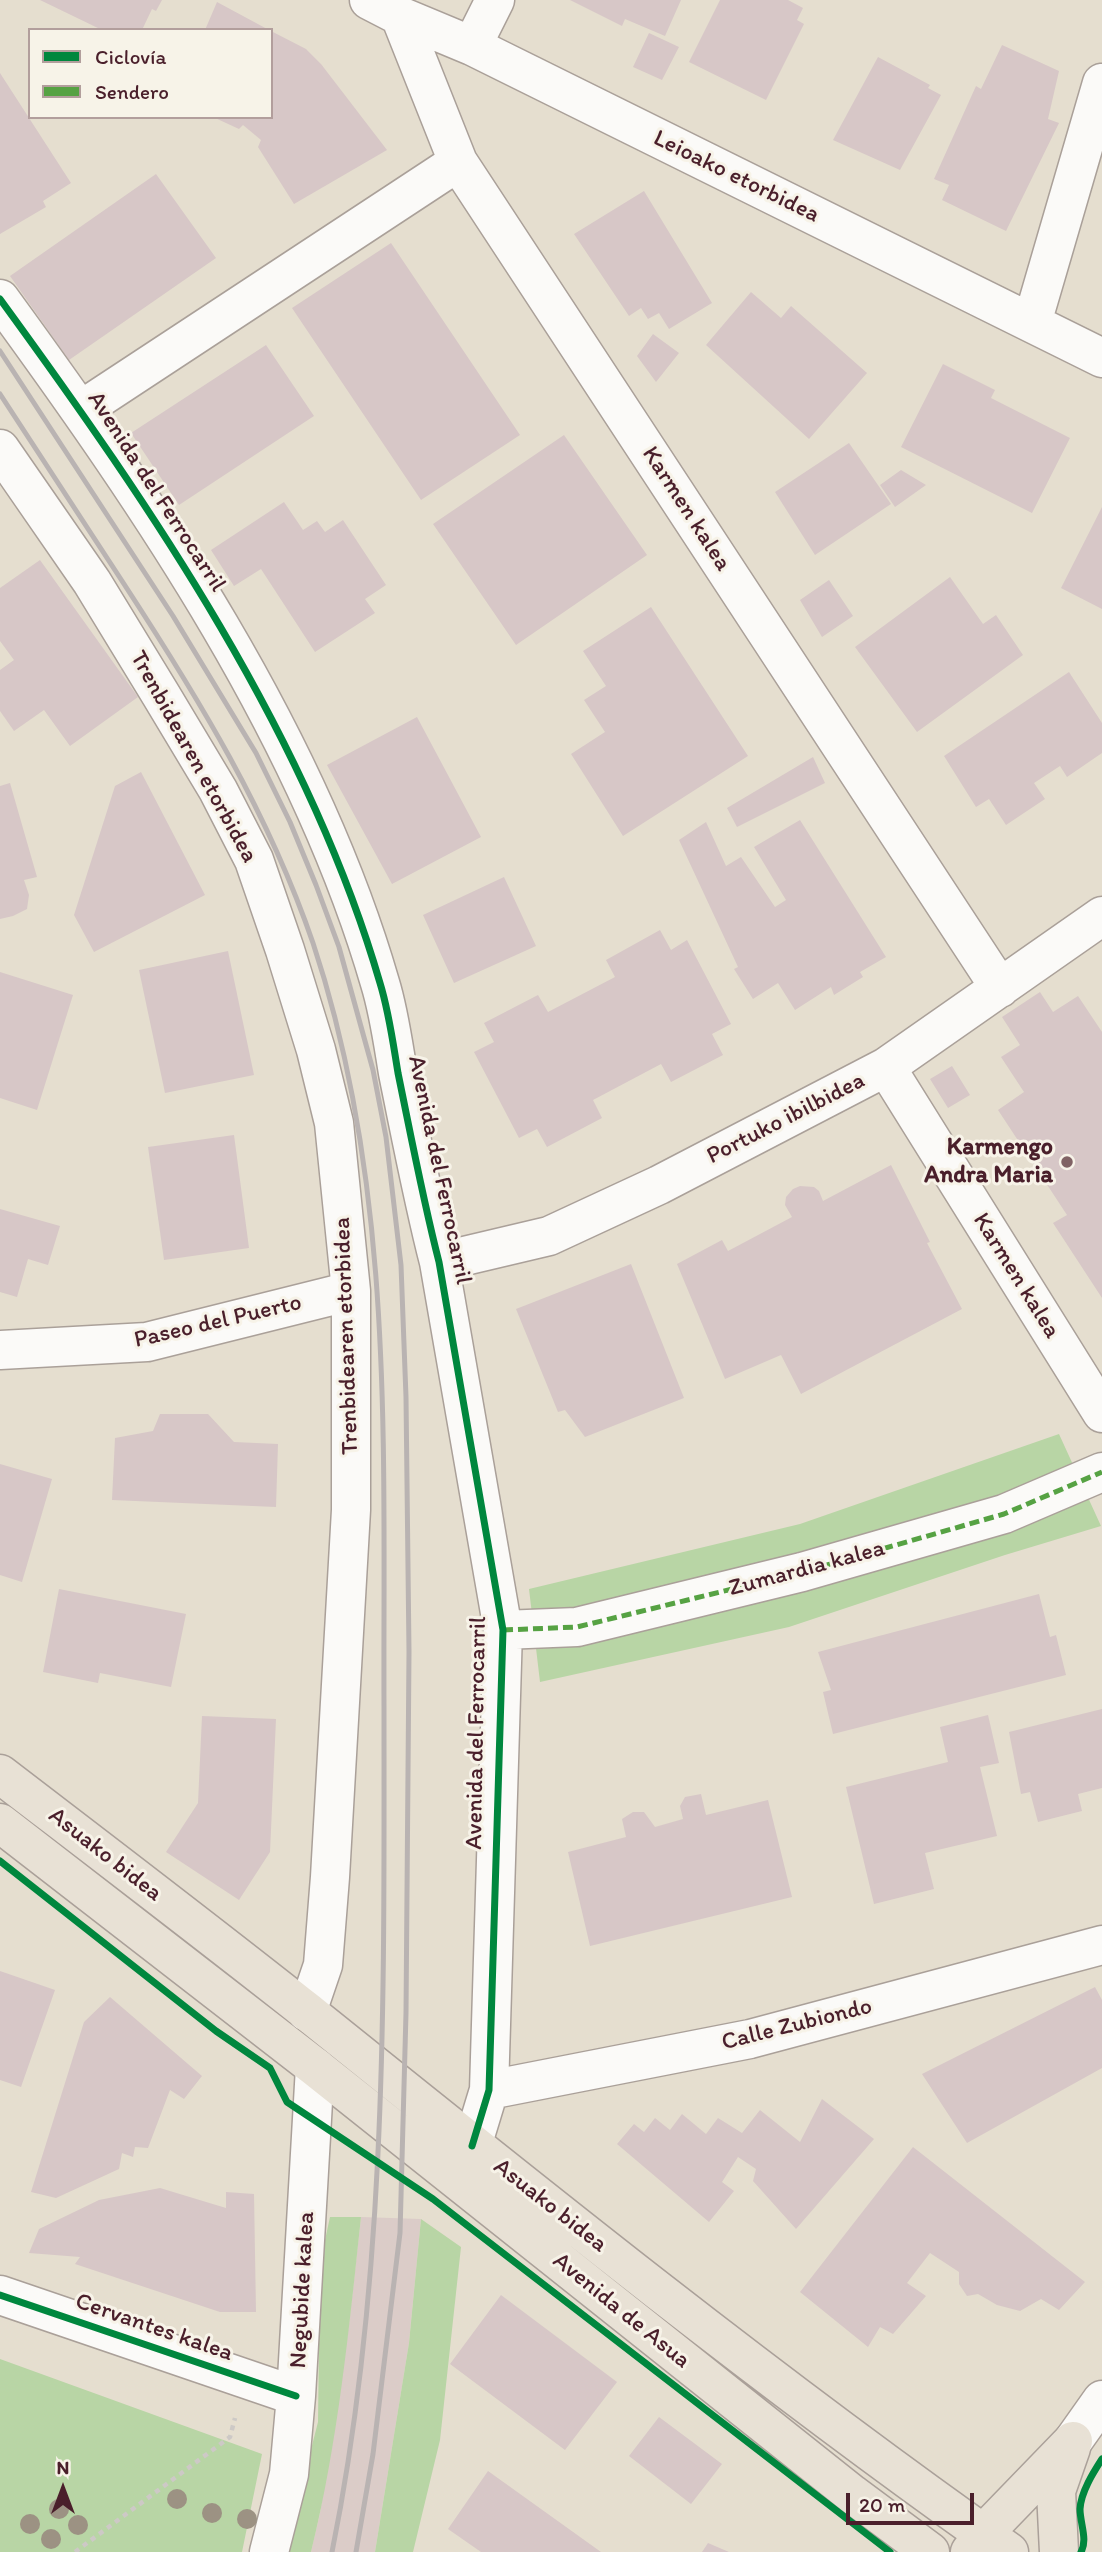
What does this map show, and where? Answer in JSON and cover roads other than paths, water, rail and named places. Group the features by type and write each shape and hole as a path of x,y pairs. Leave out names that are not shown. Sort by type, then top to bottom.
{"main road":[{"name":"Asuako bidea","path":"0,1774 307,2012 472,2146 987,2546"},
{"name":"Asuako bidea","path":"0,1823 315,2067"},
{"name":"Avenida de Asua","path":"315,2067 841,2486 930,2552"},
{"path":"987,2546 1073,2441"},
{"path":"1059,2552 1056,2491 1073,2441"}],"street":[{"path":"472,46 495,0"},
{"name":"Leioako etorbidea","path":"384,8 472,46 1102,358"},
{"name":"Karmen kalea","path":"384,8 458,162 1000,988"},
{"path":"1031,323 1102,83"},
{"path":"81,410 458,162"},
{"name":"Avenida del Ferrocarril","path":"0,299 81,410 187,572 268,710 341,867 381,985 439,1262 503,1630 489,2090 472,2146"},
{"name":"Trenbidearen etorbidea","path":"0,450 92,582 218,790 254,860 297,988 334,1123 351,1291 351,1510 323,1965 307,2012"},
{"name":"Portuko ibilbidea","path":"439,1262 549,1236 659,1185 886,1067 1102,916"},
{"name":"Karmen kalea","path":"886,1067 1102,1413"},
{"name":"Paseo del Puerto","path":"0,1350 147,1342 351,1291"},
{"name":"Zumardia kalea","path":"503,1630 577,1627 802,1572 1004,1514 1102,1472"},
{"name":"Calle Zubiondo","path":"489,2090 750,2039 1102,1945"},
{"name":"Negubide kalea","path":"269,2552 289,2474 315,2067"},
{"name":"Cervantes kalea","path":"0,2295 296,2396"},
{"path":"1073,2441 1102,2400"}],"railway":[{"path":"0,351 173,616 256,753 290,822 339,947 373,1070 386,1137 401,1265 406,1397 409,1652 406,2013 400,2233 373,2454 356,2552"},
{"path":"0,394 179,670 253,802 275,848 313,943 340,1036 359,1130 371,1225 383,1417 382,2024 373,2237 364,2342 332,2552"}],"place":[{"name":"Karmengo Andra Maria","path":"1067,1162"}]}
